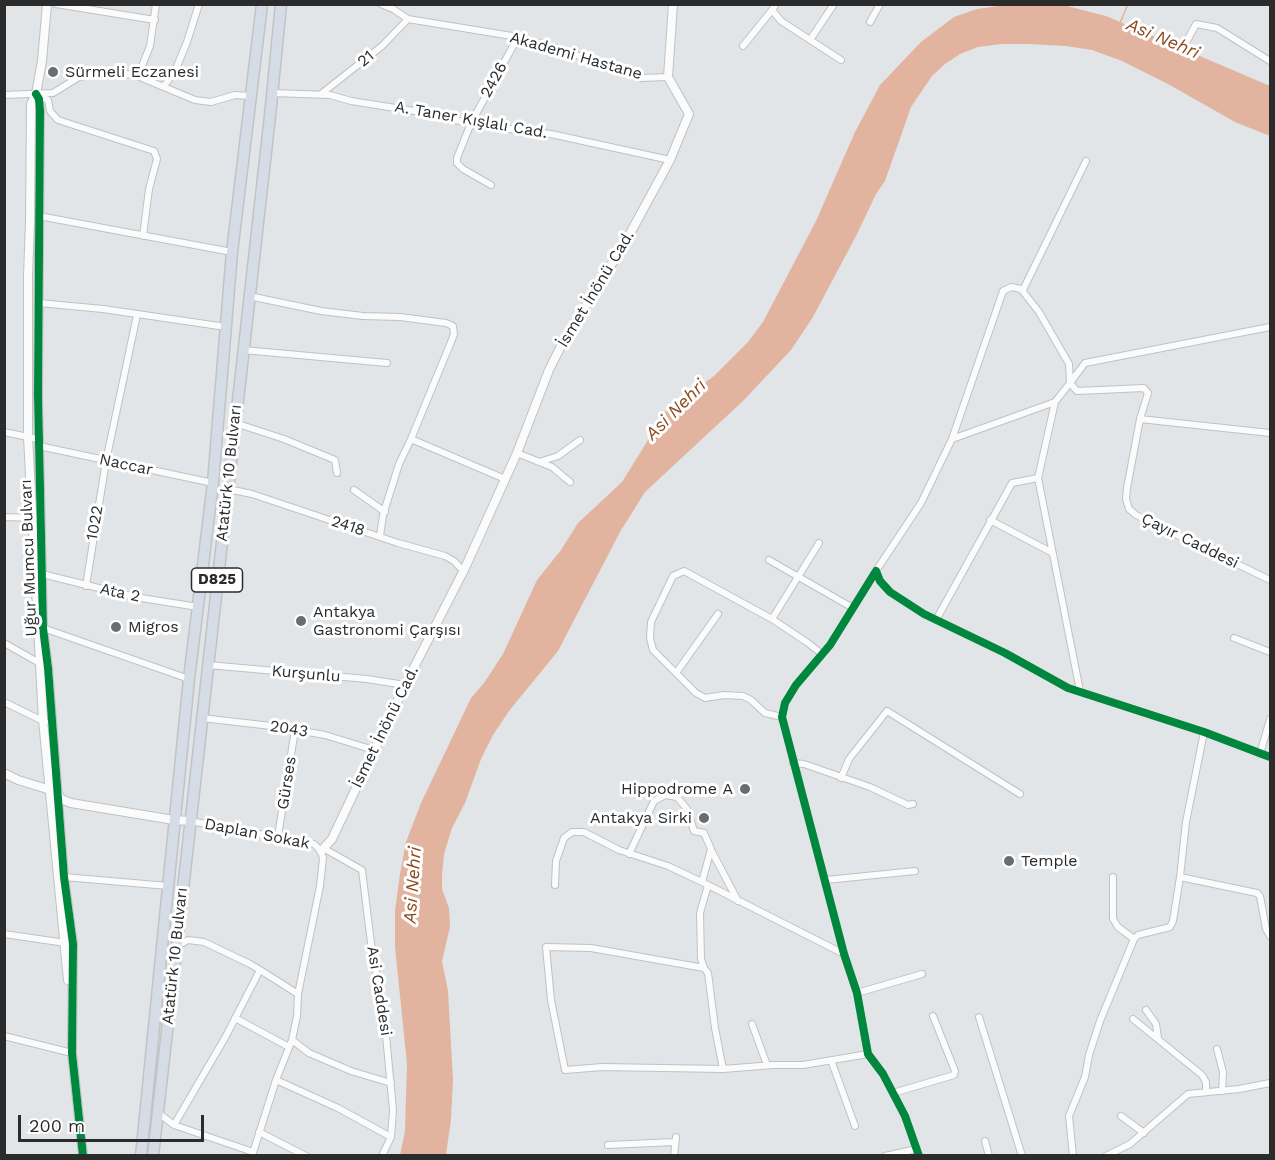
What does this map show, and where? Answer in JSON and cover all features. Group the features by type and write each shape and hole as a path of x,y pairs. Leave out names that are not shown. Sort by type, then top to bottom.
{"highway":[{"name":"Atatürk 10 Bulvarı","path":"141,1155 189,679 213,483 232,252 262,4"},
{"name":"Atatürk 10 Bulvarı","path":"153,1155 281,4"}],"street":[{"name":"Uğur Mumcu Bulvarı","path":"47,4 36,94 31,104 28,437 43,720 64,877 72,1053 83,1155"},
{"path":"56,4 155,20"},
{"path":"138,76 150,46 156,4"},
{"path":"164,86 175,71 199,4"},
{"name":"Akademi Hastane","path":"381,4 408,19 518,37 554,47 641,78 668,77"},
{"path":"668,77 674,4"},
{"path":"810,40 834,4"},
{"path":"870,22 880,4"},
{"path":"743,46 774,7 781,21 841,60"},
{"name":"21","path":"321,95 382,46 408,19"},
{"path":"1187,41 1196,24 1217,28 1270,61"},
{"name":"2426","path":"490,185 456,163 471,123 518,37"},
{"path":"4,95 53,93 67,82 105,72 138,76 164,86 183,97 195,100 211,102 235,95 251,96"},
{"name":"İsmet İnönü Cad.","path":"322,850 332,839 405,685 464,572 562,344 626,241 670,160 689,114 668,77"},
{"name":"A. Taner Kışlalı Cad.","path":"272,93 321,95 471,123 551,134 670,160"},
{"name":"Uğur Mumcu Bulvarı","path":"36,94 40,111 38,443 43,628 48,668 53,790 68,944"},
{"path":"36,94 48,100 50,111 58,120 154,151 157,159 149,189 143,236"},
{"path":"1023,290 1086,161"},
{"path":"39,216 232,252"},
{"path":"885,1155 918,1152 905,1116 868,1054 856,993 782,717 785,703 796,685 822,654 854,608 921,503 952,439 1003,291 1011,287 1023,290 1039,312 1069,364 1070,383 1077,391 1144,388 1148,393 1140,419 1270,434"},
{"path":"249,296 321,311 446,322 453,326 454,334 399,464 380,536"},
{"path":"39,303 103,309 226,327"},
{"name":"1022","path":"86,586 106,461 137,315"},
{"path":"1080,690 1038,478 1055,402 1085,363 1270,327"},
{"path":"243,350 387,363"},
{"path":"952,439 1055,402"},
{"name":"Çayır Caddesi","path":"1140,419 1127,488 1126,499 1129,509 1136,515 1270,580"},
{"path":"234,423 284,439 335,460 337,473"},
{"name":"Naccar","path":"4,432 106,461 213,483"},
{"path":"411,439 505,479"},
{"path":"538,462 558,456 580,440"},
{"path":"517,453 552,467 570,482"},
{"path":"936,620 1012,483 1038,478"},
{"name":"2418","path":"227,489 252,494 445,556 454,561 464,572"},
{"path":"354,489 385,512"},
{"path":"4,517 41,518"},
{"path":"990,520 1051,552"},
{"path":"772,619 819,543"},
{"path":"769,560 854,608"},
{"path":"782,717 765,713 743,696 724,695 705,698 696,693 653,650 649,632 651,622 673,576 684,571 772,619 822,654"},
{"path":"876,571 880,581 890,592 936,620 1005,653 1068,687 1204,732 1270,757"},
{"name":"Ata 2","path":"42,574 135,597 198,607"},
{"path":"676,673 718,614"},
{"path":"43,628 189,679"},
{"path":"1234,638 1270,652"},
{"path":"4,644 48,668"},
{"name":"Kurşunlu","path":"208,665 367,679 405,685"},
{"path":"4,702 51,724"},
{"path":"841,778 849,759 886,711 1020,794"},
{"name":"2043","path":"202,718 325,735 374,750"},
{"path":"1260,754 1270,719"},
{"name":"Gürses","path":"278,836 295,730"},
{"path":"1073,1155 1069,1116 1085,1077 1089,1055 1100,1022 1134,939 1138,935 1170,927 1173,921 1186,822 1204,732"},
{"path":"794,764 804,764 870,787 908,805 913,804"},
{"path":"4,773 18,780 53,790 61,799 71,803 190,821"},
{"path":"629,854 654,801 665,795 677,797 687,809 694,831 704,833 738,901"},
{"name":"Daplan Sokak","path":"190,821 278,836 314,844 322,850"},
{"path":"555,885 558,855 564,838 572,831 588,834 629,854 668,866 844,954"},
{"path":"711,849 700,913 701,959 708,973 723,1069"},
{"path":"157,1112 174,1125 252,1154 276,1080 292,1040 297,1016 298,994 320,886 322,850"},
{"name":"Asi Caddesi","path":"322,850 362,870 372,951 384,1014 393,1110 391,1137 382,1155"},
{"path":"826,880 915,871"},
{"path":"64,877 168,886"},
{"path":"1113,877 1113,919 1118,927 1134,939"},
{"path":"1180,877 1257,894 1260,896 1266,929 1270,936"},
{"path":"4,934 68,944"},
{"path":"176,947 188,940 204,942 250,963 298,994"},
{"path":"704,968 591,948 546,947 551,1000 565,1070 602,1067 723,1069 803,1065 868,1054"},
{"path":"174,1125 260,970"},
{"path":"856,993 922,974"},
{"path":"1146,1010 1156,1024 1158,1038"},
{"path":"893,1093 954,1076 955,1071 933,1016"},
{"path":"979,1017 1022,1155"},
{"path":"235,1018 289,1047"},
{"path":"1133,1019 1202,1075 1206,1082 1206,1092"},
{"path":"752,1024 767,1065"},
{"path":"4,1036 72,1053"},
{"path":"292,1040 309,1053 351,1071 391,1083"},
{"path":"1218,1049 1223,1072 1222,1091"},
{"path":"831,1060 855,1126"},
{"path":"276,1080 338,1108 391,1137"},
{"path":"1106,1155 1130,1144 1188,1094 1270,1083"},
{"path":"1120,1116 1144,1133"},
{"path":"259,1132 306,1155"},
{"path":"608,1145 675,1140 674,1155"},
{"path":"985,1142 989,1155"}],"water":[{"name":"Asi Nehri","path":"1013,4 1067,6 1106,16 1270,86 1270,136 1235,122 1122,61 1092,50 1028,44 978,47 960,54 932,76 911,107 885,181 876,194 813,317 791,350 743,401 645,492 620,532 558,651 509,711 481,759 465,803 452,828 444,854 442,875 442,889 449,908 450,927 442,961 448,991 453,1080 446,1155 400,1155 405,1131 407,1064 395,947 395,911 400,874 406,842 421,803 471,698 503,654 537,580 561,550 578,523 622,482 666,411 714,376 748,342 763,322 816,221 855,132 880,85 921,42 954,17 977,9"}],"waterway":[{"name":"Asi Nehri","path":"1120,23 1128,4"}],"cycle path":[{"path":"36,94 40,111 38,395 43,628 64,877 73,944 72,1053 83,1156"},
{"path":"919,1156 905,1116 883,1074 868,1054 857,993 844,954 782,717 785,703 796,685 830,645 876,571 880,581 890,592 924,614 1005,653 1068,688 1204,732 1270,757"}],"place":[{"name":"Sürmeli Eczanesi","path":"53,72"},
{"name":"Antakya Gastronomi Çarşısı","path":"301,621"},
{"name":"Migros","path":"116,627"},
{"name":"Hippodrome A","path":"745,789"},
{"name":"Antakya Sirki","path":"704,818"},
{"name":"Temple","path":"1009,861"}]}
